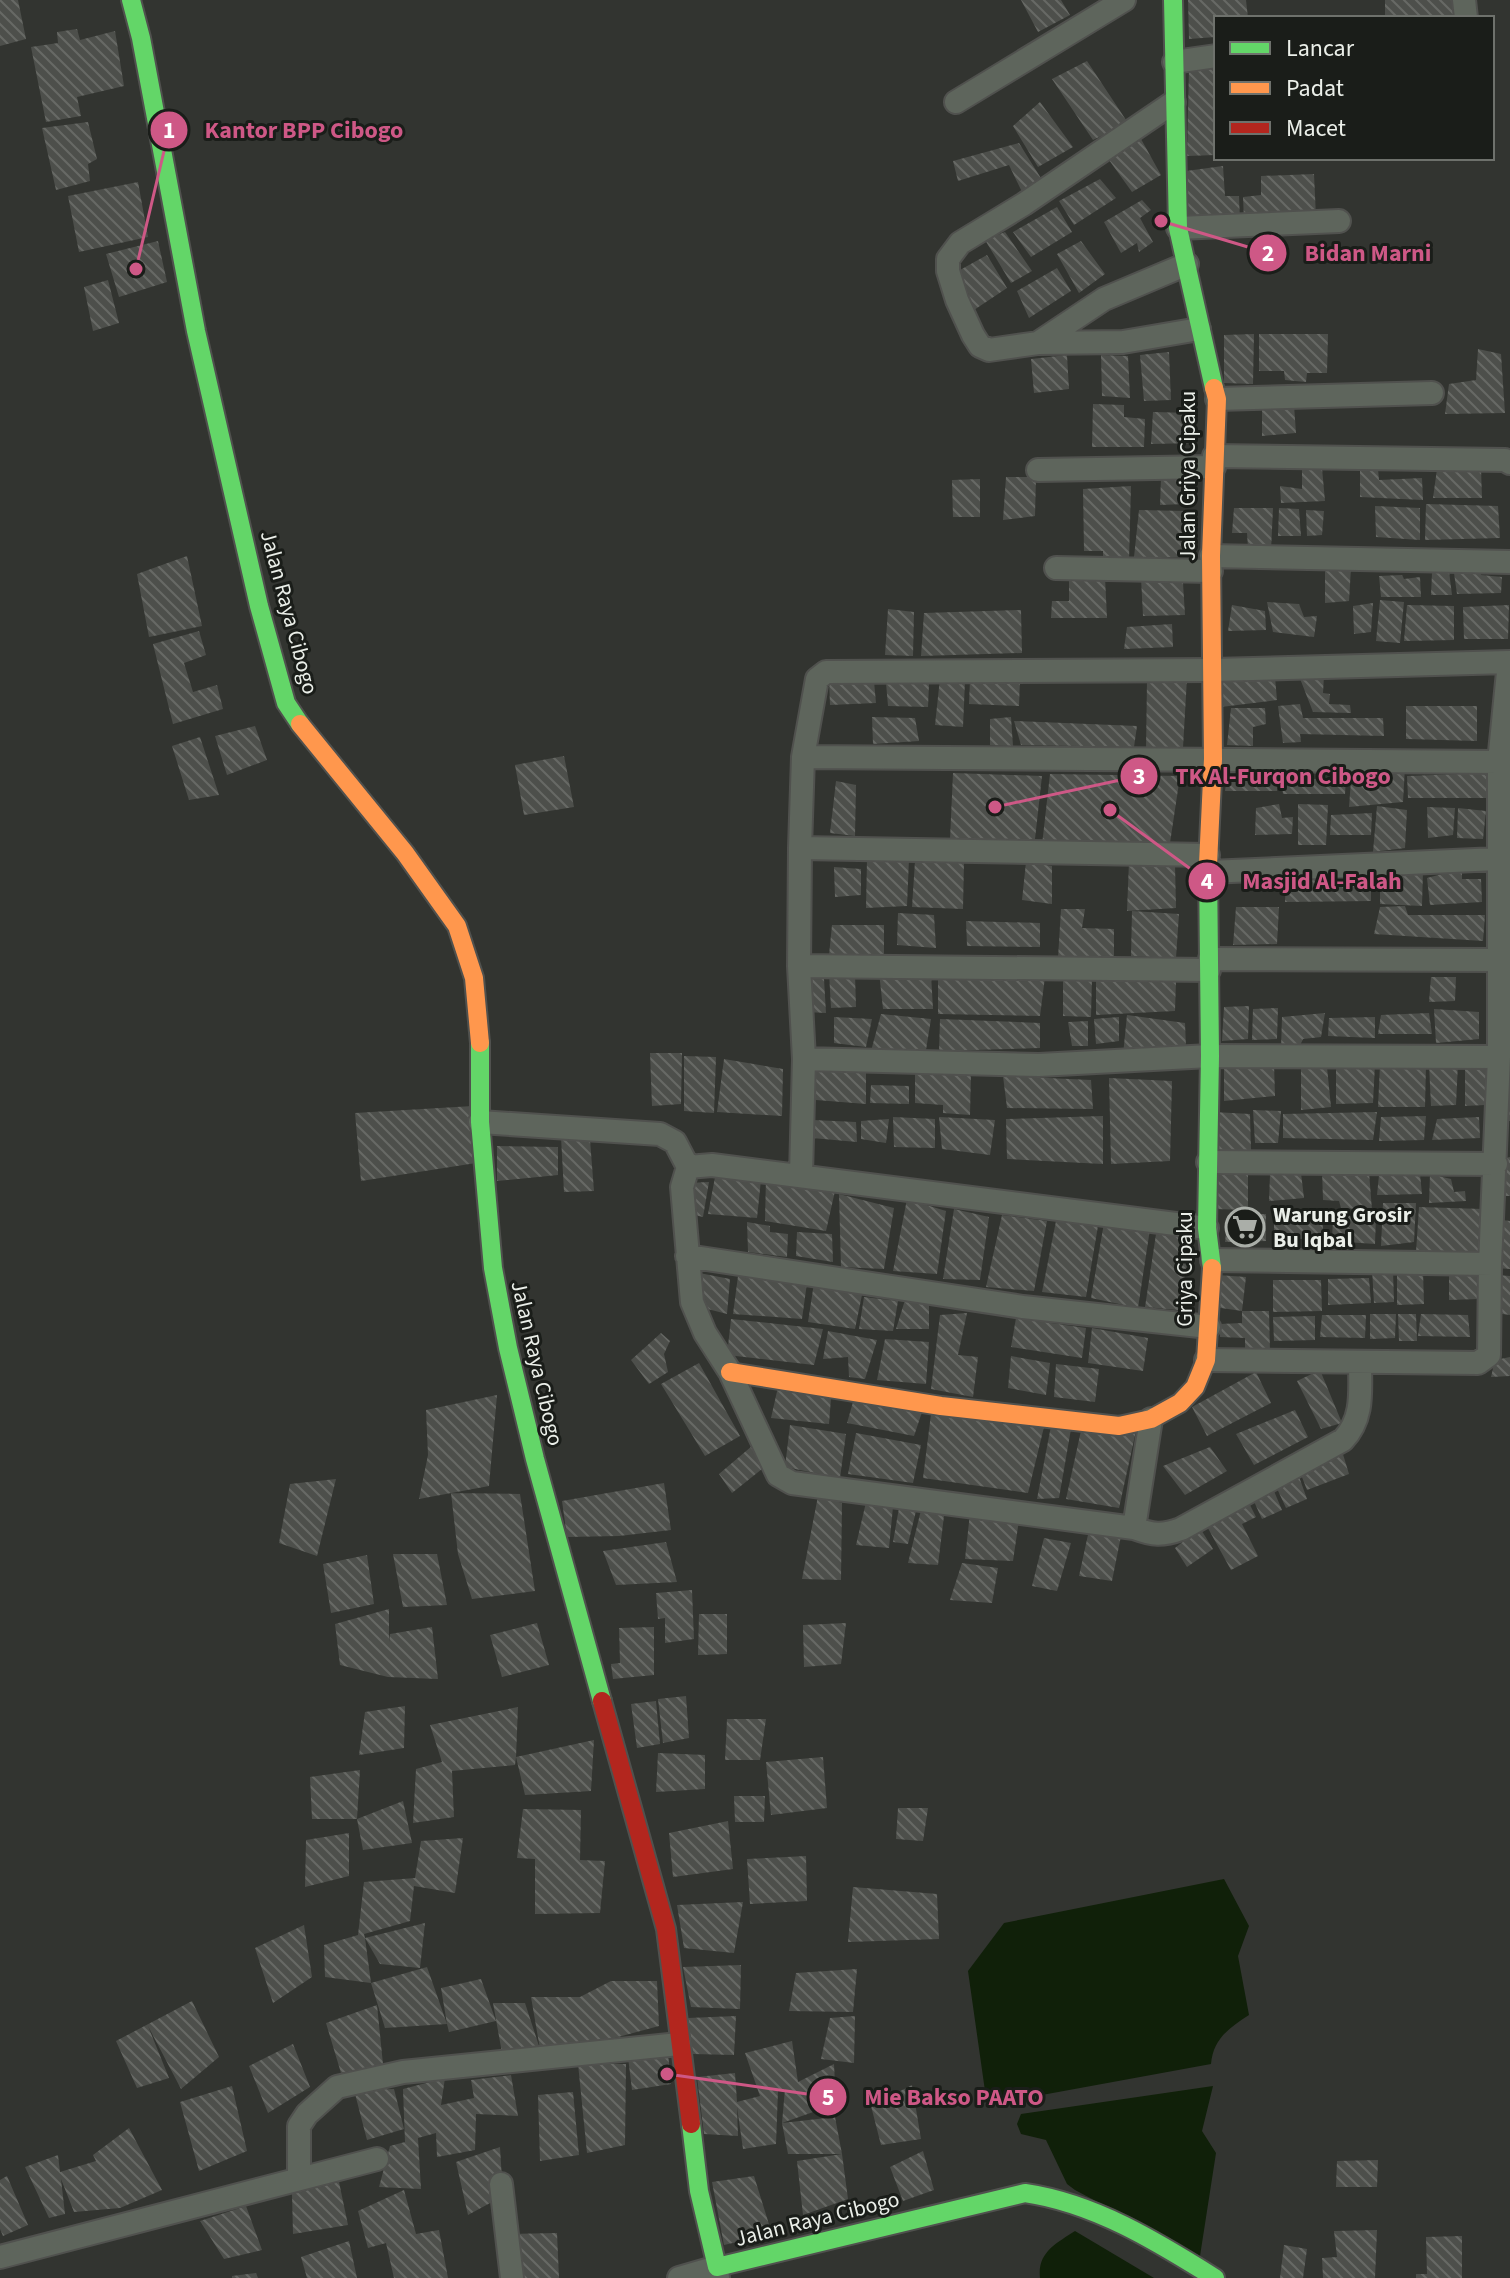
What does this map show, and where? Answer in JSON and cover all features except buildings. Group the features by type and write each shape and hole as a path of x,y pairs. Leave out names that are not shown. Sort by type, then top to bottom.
{"street":[{"name":"Jalan Raya Cibogo","path":"131,0 196,331 259,606 286,703 307,736 405,853 457,926 474,978 481,1054 480,1122 493,1268 508,1348 553,1525 666,1929 699,2191 717,2272 1025,2193 1061,2199 1131,2231 1215,2278"},
{"path":"956,102 1124,0"},
{"name":"Jalan Griya Cipaku","path":"1173,0 1178,228 1217,399 1211,563 1213,759 1209,812"},
{"path":"1174,62 1214,56"},
{"path":"1174,102 1024,204 960,243 948,259 948,271 957,300 980,346 989,350 1038,343 1123,342 1199,329"},
{"path":"1178,228 1339,221"},
{"path":"1038,343 1104,299 1187,264"},
{"path":"1217,399 1432,393"},
{"path":"1038,470 1214,462 1505,460 1510,463"},
{"path":"1056,568 1211,563 1510,562"},
{"path":"801,1175 804,1059 799,966 803,757 817,679 826,672 1213,670 1510,660 1499,762 1499,1057 1489,1355 1478,1363 1206,1360"},
{"path":"803,757 1499,762"},
{"name":"Griya Cipaku","path":"730,1372 941,1406 1119,1426 1151,1419 1188,1396 1200,1378 1206,1360 1212,1260 1207,1228 1209,812"},
{"path":"800,848 1208,864 1497,859"},
{"path":"799,966 1209,965 1499,960"},
{"path":"804,1059 1039,1065 1210,1056 1499,1057"},
{"path":"480,1122 660,1134 675,1142 688,1167 682,1187 692,1302 705,1333 730,1372 778,1475 792,1483 1134,1528 1155,1536 1181,1529 1343,1440 1359,1415 1360,1363"},
{"path":"1208,1162 1496,1164"},
{"path":"688,1167 712,1165 801,1175 1207,1228"},
{"path":"687,1256 1008,1305 1209,1327"},
{"path":"1212,1260 1490,1264"},
{"path":"1134,1528 1151,1419"},
{"path":"299,2179 299,2126 307,2114 337,2087 403,2072 679,2044"},
{"path":"4,2259 377,2159"},
{"path":"501,2184 512,2278"},
{"path":"679,2278 717,2272"}],"shaded area":[{"path":"1224,1879 1249,1926 1238,1956 1249,2015 1219,2041 1211,2064 987,2105 968,1971 1004,1923"},
{"path":"1213,2086 1202,2131 1216,2153 1200,2256 1075,2190 1067,2184 1046,2140 1021,2134 1017,2124 1021,2114"},
{"path":"1075,2231 1154,2278 1040,2278 1045,2255"}],"traffic: fast":[{"path":"131,0 141,38 196,331 259,606 286,703 300,724"},
{"path":"1173,0 1178,228 1214,388"},
{"path":"1208,864 1210,1056 1207,1228 1212,1268"},
{"path":"480,1043 480,1122 493,1268 508,1348 535,1459 602,1701"},
{"path":"691,2124 699,2191 717,2267 1025,2193 1076,2205 1124,2225 1215,2278"}],"traffic: slow":[{"path":"1208,864 1213,759 1211,556 1217,399 1214,388"},
{"path":"300,724 405,853 457,926 474,978 480,1043"},
{"path":"730,1372 941,1406 1119,1426 1151,1419 1180,1403 1195,1387 1206,1360 1212,1268"}],"traffic: jam":[{"path":"602,1701 666,1929 691,2124"}],"place":[{"name":"Bidan Marni","path":"1161,221"},
{"name":"Kantor BPP Cibogo","path":"136,269"},
{"name":"TK Al-Furqon Cibogo","path":"995,807"},
{"name":"Masjid Al-Falah","path":"1110,810"},
{"name":"Warung Grosir Bu Iqbal","path":"1245,1227"},
{"name":"Mie Bakso PAATO","path":"667,2074"}]}
